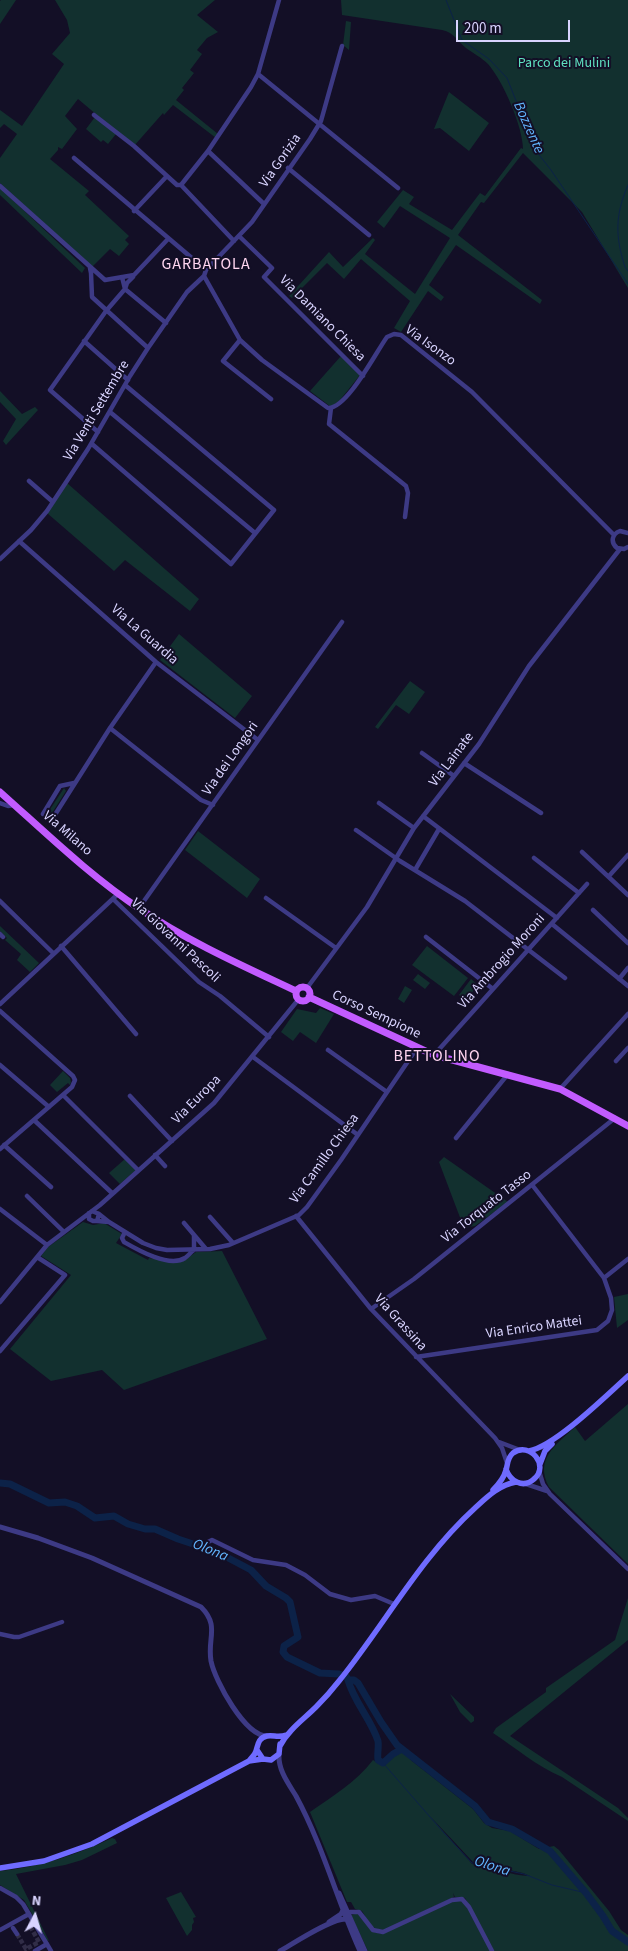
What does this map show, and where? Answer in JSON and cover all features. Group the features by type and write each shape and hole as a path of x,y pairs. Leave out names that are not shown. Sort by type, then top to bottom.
{"main road":[{"name":"Via Milano","path":"0,792 116,896"},
{"path":"116,896 186,937 296,991"},
{"path":"300,987 306,988 310,991 310,997 304,1002 298,1000 295,995 296,991 300,987"},
{"name":"Corso Sempione","path":"310,997 434,1055 560,1089 628,1126"},
{"path":"0,1868 44,1861 92,1844 249,1761 276,1758 279,1754 280,1746 287,1735 318,1705 340,1680 436,1548 457,1524 503,1486 516,1482 525,1483 534,1479 540,1469 545,1451 558,1437 628,1376"},
{"path":"491,1494 512,1454 521,1450 529,1451 544,1446 558,1437"},
{"path":"529,1451 537,1457 540,1469"},
{"path":"507,1466 508,1475 516,1482"},
{"path":"249,1761 261,1739 267,1736 276,1738 287,1735"},
{"path":"276,1738 280,1746"},
{"path":"257,1748 266,1760"}],"street":[{"path":"181,185 208,151 258,74 279,0"},
{"name":"Via Gorizia","path":"206,270 252,222 319,124 329,97 342,46"},
{"path":"258,74 398,188"},
{"path":"94,114 177,185 181,185 234,241"},
{"path":"208,151 264,204"},
{"path":"74,158 134,211 206,270"},
{"path":"288,168 369,235"},
{"path":"134,211 167,176"},
{"path":"0,186 105,280 134,275"},
{"name":"Via Damiano Chiesa","path":"239,236 272,268 264,277 363,376"},
{"path":"98,432 50,390 84,340 127,283 168,239"},
{"path":"89,266 92,297 148,348"},
{"name":"Via Venti Settembre","path":"0,559 37,523 53,502 92,444 148,348 187,292 204,276 206,270"},
{"path":"204,276 240,340 262,360 324,406 331,408 329,424 406,486 408,493 405,518"},
{"path":"122,277 124,289 166,323"},
{"name":"Via Isonzo","path":"331,408 340,404 363,376 387,337 394,334 401,335 472,392 614,535"},
{"path":"84,340 128,380"},
{"path":"240,340 223,361 271,399"},
{"path":"92,444 231,564 274,510 125,385"},
{"path":"110,412 255,533"},
{"path":"29,481 53,502"},
{"path":"628,532 620,531 614,535 612,542 620,549 628,547"},
{"name":"Via La Guardia","path":"20,541 156,662 258,740"},
{"name":"Via Lainate","path":"306,988 367,907 414,828 479,744 529,666 620,549"},
{"name":"Via dei Longori","path":"139,908 342,622"},
{"path":"51,821 110,728 156,662"},
{"path":"110,728 201,800 213,805"},
{"path":"422,753 454,776"},
{"path":"464,763 541,812"},
{"path":"43,814 60,786 74,783"},
{"path":"201,800 208,811"},
{"path":"0,803 10,806 15,805"},
{"path":"379,803 414,828"},
{"path":"423,816 557,918"},
{"path":"415,870 440,828"},
{"path":"356,830 396,858 465,901 565,978"},
{"path":"582,852 628,895"},
{"path":"609,876 628,855"},
{"path":"534,858 580,893"},
{"name":"Via Ambrogio Moroni","path":"434,1055 587,884"},
{"path":"0,1004 116,896"},
{"name":"Via Giovanni Pascoli","path":"116,896 201,984 220,996 269,1037"},
{"path":"266,898 336,948"},
{"path":"0,902 53,953"},
{"path":"593,910 628,943"},
{"path":"552,924 628,986"},
{"path":"426,936 493,989"},
{"path":"61,946 136,1034"},
{"path":"619,978 628,968"},
{"name":"Via Europa","path":"0,1302 47,1245 91,1212 214,1103 298,1000"},
{"path":"0,1010 73,1076 75,1080 74,1085 2,1147 51,1187"},
{"path":"560,1089 628,1014"},
{"name":"Via Camillo Chiesa","path":"98,1213 125,1232 156,1248 194,1250 220,1248 296,1216 307,1207 417,1048"},
{"path":"616,1061 628,1048"},
{"path":"328,1050 387,1092"},
{"path":"253,1056 358,1135"},
{"path":"0,1065 49,1107"},
{"path":"456,1138 508,1074"},
{"path":"63,1095 138,1170"},
{"path":"130,1096 172,1141"},
{"name":"Via Torquato Tasso","path":"371,1309 414,1279 533,1186 615,1118"},
{"path":"34,1120 112,1193"},
{"path":"155,1155 165,1166"},
{"path":"533,1186 604,1278 628,1259"},
{"path":"27,1196 64,1232"},
{"path":"94,1221 100,1204"},
{"path":"0,1209 47,1245"},
{"path":"94,1221 88,1218 91,1212 98,1213"},
{"name":"Via Grassina","path":"296,1216 371,1309 494,1438 502,1448 507,1466"},
{"path":"210,1217 234,1243"},
{"path":"78,1221 94,1221"},
{"name":"Via Camillo Chiesa","path":"94,1221 109,1222"},
{"path":"184,1223 206,1249"},
{"path":"125,1232 122,1238 124,1242 154,1257 181,1259 194,1250 194,1235"},
{"path":"0,1351 65,1275 37,1257"},
{"name":"Via Enrico Mattei","path":"416,1357 596,1330 608,1321 612,1310 611,1298 604,1278"},
{"name":"Via Grassina","path":"494,1438 504,1445 521,1450"},
{"path":"540,1469 543,1484 550,1494 628,1569"},
{"path":"525,1483 550,1494"},
{"path":"0,1527 38,1538 92,1558 201,1607 208,1614 212,1625 210,1656 216,1674 234,1707 256,1738 257,1748"},
{"path":"208,1542 212,1540 257,1561 286,1565 305,1574 330,1594 351,1600 375,1596 394,1604"},
{"path":"0,1634 14,1638 62,1622"},
{"path":"252,1731 262,1736 267,1736"},
{"path":"279,1754 280,1768 308,1819 362,1951"},
{"path":"266,1760 280,1768"},
{"path":"0,1888 20,1900 51,1951"},
{"path":"337,1890 346,1919 362,1951"},
{"path":"323,1927 344,1912 359,1912 373,1930 383,1932 452,1900 462,1899 467,1903 490,1949"},
{"path":"344,1912 362,1951"},
{"path":"0,1930 29,1914"},
{"path":"280,1951 323,1927 341,1919 346,1919"},
{"path":"13,1928 17,1934"},
{"path":"35,1951 47,1944"}],"green space":[{"path":"16,0 0,24 0,1"},
{"path":"55,0 215,0 197,15 218,32 207,38 197,50 202,54 190,70 194,73 182,88 184,90 176,100 218,134 216,138 173,105 164,115 163,113 134,146 78,99 65,116 77,129 62,149 58,147 58,150 50,159 89,191 85,195 129,236 125,240 129,244 119,256 110,249 92,267 0,183 0,158 17,134 4,124 0,128 0,110 22,126 64,64 52,54 70,33 67,20"},
{"name":"Parco dei Mulini","path":"341,0 628,0 628,288 582,212 523,153 484,203 481,202 458,235 542,300 540,304 456,245 429,285 444,297 441,301 428,291 401,332 394,328 410,301 361,259 344,279 327,263 292,298 289,296 329,252 343,267 373,238 375,240 365,254 415,294 450,238 400,206 384,228 377,222 403,190 414,197 409,204 452,230 480,193 485,196 521,148 523,149 520,129 511,105 500,81 486,62 446,31 342,15"},
{"path":"346,21 351,22 349,50 343,45"},
{"path":"449,92 489,123 469,151 440,128 434,129"},
{"path":"95,117 116,134 108,144 103,140 101,142 86,129"},
{"path":"0,188 85,268 82,273 0,195"},
{"path":"341,356 360,375 340,400 331,407 310,391"},
{"path":"0,391 22,414 35,407 38,410 6,445 3,441 16,419 0,402"},
{"path":"67,483 199,599 190,611 125,560 114,571 47,513"},
{"path":"179,634 252,696 235,718 160,660"},
{"path":"410,681 425,692 409,714 396,705 378,729 375,727"},
{"path":"64,788 66,791 52,813 49,813 49,811"},
{"path":"198,831 260,879 247,898 185,850"},
{"path":"0,926 39,963 30,972 17,960 21,954 5,940 7,938 0,931"},
{"path":"427,946 468,978 454,996 412,965"},
{"path":"418,974 430,983 425,989 413,980"},
{"path":"471,979 478,985 466,1000 459,995"},
{"path":"405,986 412,990 404,1003 398,999"},
{"path":"320,1008 334,1014 316,1043 300,1032 293,1041 281,1032 297,1009 316,1013"},
{"path":"63,1071 70,1078 71,1082 70,1085 68,1083 57,1092 50,1085"},
{"path":"444,1157 508,1202 475,1226 464,1228 439,1162"},
{"path":"125,1159 136,1170 120,1184 109,1173"},
{"path":"83,1222 93,1225 104,1223 122,1234 116,1243 148,1260 149,1258 175,1262 185,1260 196,1252 222,1251 267,1339 124,1390 102,1370 51,1381 10,1349 71,1275 41,1256 48,1247"},
{"path":"628,1294 628,1320 617,1328 614,1297"},
{"path":"628,1404 628,1564 549,1487 544,1468 549,1453 575,1427 585,1441"},
{"path":"628,1598 628,1640 510,1736 618,1808 628,1818 628,1821 493,1733 496,1728 546,1692 546,1688 615,1640"},
{"path":"450,1694 474,1717 474,1721 471,1723 460,1712"},
{"path":"402,1751 473,1809 484,1823 492,1828 510,1831 539,1849 554,1846 609,1911 621,1930 628,1935 628,1940 622,1937 613,1928 604,1914 596,1908 613,1935 628,1945 628,1951 494,1951 465,1898 455,1897 453,1893 454,1897 384,1930 372,1926 362,1911 355,1909 351,1902 347,1902 310,1812 352,1782 373,1760 381,1765","holes":["430,1816 473,1862 530,1876 472,1864"]},
{"path":"112,1838 117,1843 82,1860 16,1874 49,1941 24,1900 0,1885 0,1871 29,1867 58,1859"},
{"path":"181,1892 196,1917 193,1918 192,1930 187,1936 166,1898"},
{"path":"453,1900 461,1900 467,1906 491,1951 368,1951 351,1915 358,1913 374,1932 382,1934"}],"waterway":[{"name":"Bozzente","path":"446,0 462,40 489,59 507,78 536,151 551,170 628,284"},
{"path":"628,185 621,206 618,226 619,245 625,267 628,271"},
{"name":"Olona","path":"0,1483 10,1484 49,1503 65,1502 77,1506 95,1518 114,1516 128,1524 145,1529 155,1529 217,1552 251,1570 266,1586 290,1602 298,1637 284,1646 283,1652 287,1657 320,1673 339,1674 346,1676 348,1680 354,1680 358,1683 397,1745 475,1806 488,1822 512,1829 550,1851 586,1893 612,1931 628,1942"},
{"name":"Olona","path":"348,1680 354,1696 375,1733 378,1741 378,1760 383,1763 402,1749"},
{"name":"Olona","path":"383,1763 472,1863 524,1874 552,1885 586,1893"}],"tunnel":[{"path":"17,1934 26,1949 39,1942 31,1928"}],"district":[{"name":"GARBATOLA","path":"206,265"},
{"name":"BETTOLINO","path":"437,1057"}]}
